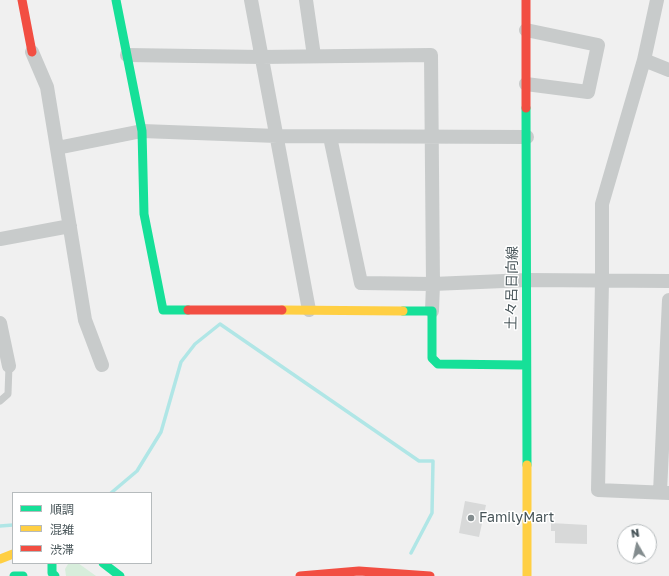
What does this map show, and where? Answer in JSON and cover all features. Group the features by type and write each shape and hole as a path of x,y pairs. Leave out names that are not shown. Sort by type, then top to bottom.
{"main road":[{"path":"22,0 32,52"},
{"path":"116,0 142,131 144,214 163,310 432,312 432,358 438,364 525,365"},
{"name":"土々呂日向線","path":"526,0 527,280 525,365 527,576"},
{"path":"0,558 12,554"},
{"path":"52,564 52,573 54,576"},
{"path":"104,564 120,576"},
{"path":"300,576 359,571 430,576"},
{"path":"14,576 24,576"}],"street":[{"path":"252,0 261,56 309,310"},
{"path":"306,0 314,56"},
{"path":"657,0 644,60 602,204 598,490 664,493 669,300"},
{"path":"526,30 598,45 588,92 526,84"},
{"path":"32,52 47,87 84,320 102,365"},
{"path":"127,55 431,55 432,312"},
{"path":"644,60 669,70"},
{"path":"57,148 142,131 330,137 526,137"},
{"path":"330,137 362,283 433,284 527,280 669,281"},
{"path":"0,238 70,226"},
{"path":"0,323 9,366"}],"lane":[{"path":"0,401 8,394 9,366"}],"green space":[{"path":"68,564 79,564 96,576 66,576 65,569"}],"building":[{"path":"465,501 486,505 479,537 459,533"},
{"path":"551,523 587,525 587,544 555,543 555,531 551,531"}],"waterway":[{"path":"112,492 137,471 161,432 181,362 195,344 220,324 419,461 433,461 432,513 411,553"},
{"path":"0,526 12,525"}],"traffic: fast":[{"path":"116,0 142,131 144,214 163,310 188,310"},
{"path":"526,108 527,465"},
{"path":"403,311 432,311 432,358 438,364 525,365"},
{"path":"52,564 52,573 55,576"},
{"path":"104,564 120,576"},
{"path":"14,576 23,576"}],"traffic: slow":[{"path":"282,310 403,311"},
{"path":"527,465 527,576"},
{"path":"0,559 12,554"}],"traffic: jam":[{"path":"22,0 32,52"},
{"path":"526,0 526,108"},
{"path":"188,310 282,310"},
{"path":"300,576 359,571 430,576"}],"place":[{"name":"FamilyMart","path":"471,518"}]}
